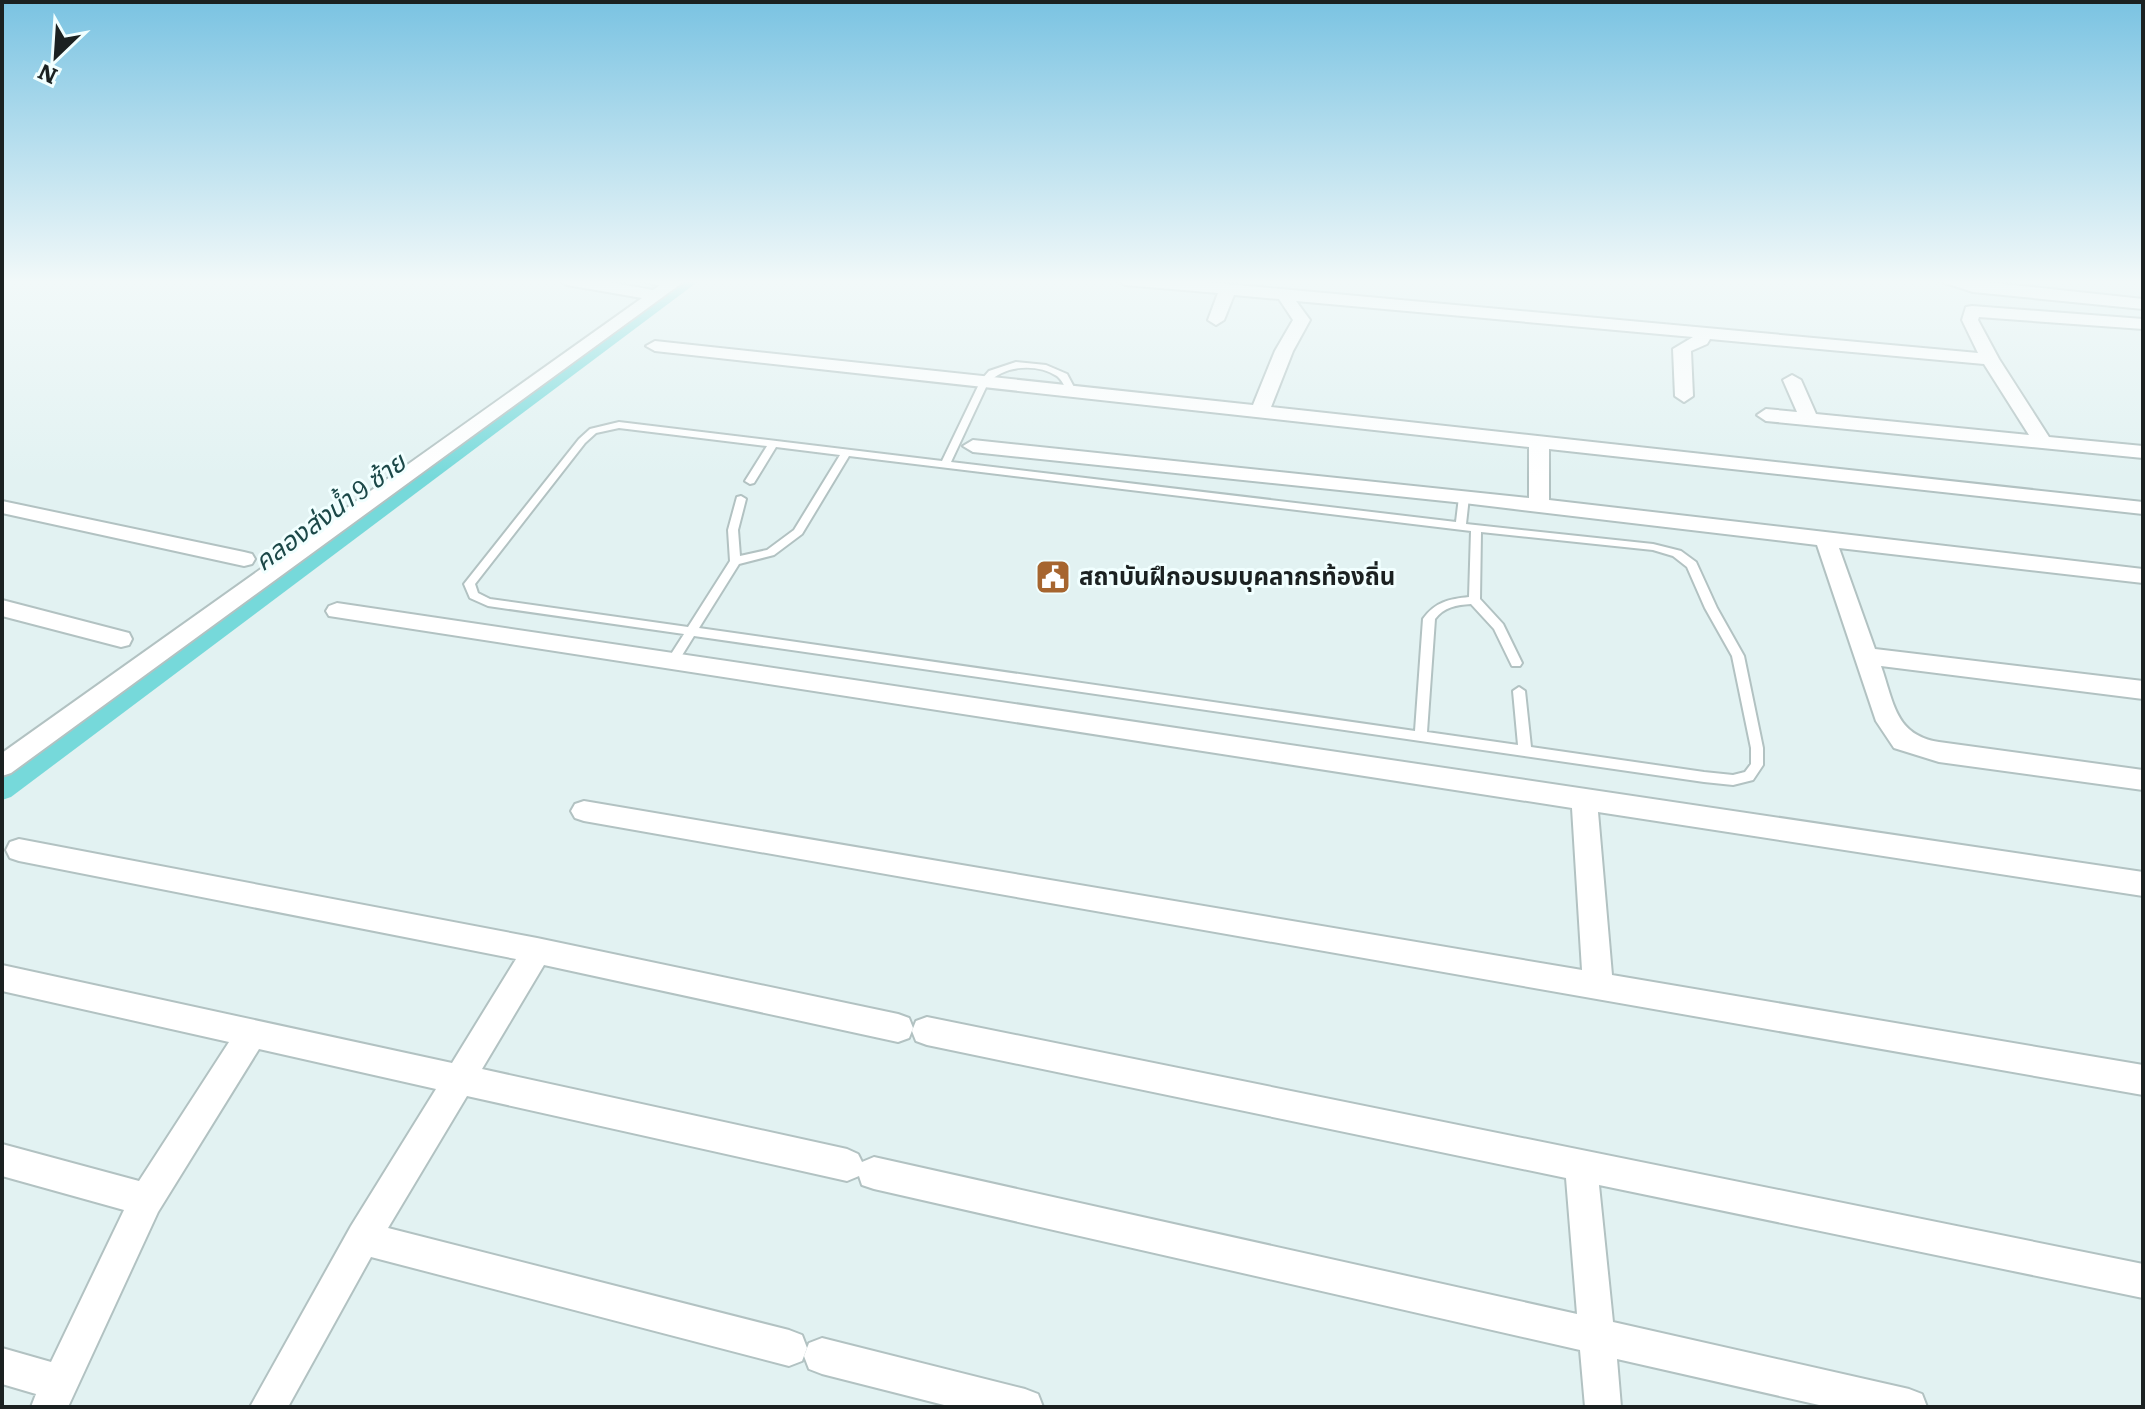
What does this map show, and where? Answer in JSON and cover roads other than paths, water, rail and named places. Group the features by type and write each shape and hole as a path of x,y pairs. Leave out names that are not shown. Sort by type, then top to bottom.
{"street":[{"path":"2,766 588,346"},
{"path":"655,346 2143,508"},
{"path":"1260,412 1287,346"},
{"path":"1684,396 1682,349 1689,346"},
{"path":"1844,346 1990,359"},
{"path":"1983,346 2043,442"},
{"path":"1792,380 1809,419"},
{"path":"1766,415 2143,452"},
{"path":"1539,443 1539,507"},
{"path":"973,446 1464,497 2143,576"},
{"path":"4,510 244,559"},
{"path":"1826,539 1888,721 1898,739 1912,747 2143,780"},
{"path":"2,608 121,639"},
{"path":"337,611 2143,884"},
{"path":"1866,656 2143,690"},
{"path":"1584,799 1598,985"},
{"path":"584,811 2143,1080"},
{"path":"19,850 537,951 2143,1281"},
{"path":"268,1407 363,1238 537,951"},
{"path":"2,978 458,1078 1909,1407"},
{"path":"2,1366 54,1395 146,1200 253,1032"},
{"path":"2,1160 146,1200"},
{"path":"1581,1164 1603,1407"},
{"path":"363,1238 1025,1407"}],"lane":[{"path":"946,463 984,382"},
{"path":"619,425 946,463 1653,547 1677,553 1692,565 1711,608 1738,656 1757,748 1757,765 1749,776 1733,780 1525,752 488,602 474,595 469,584 474,574 593,431 619,425"},
{"path":"750,481 774,443"},
{"path":"735,561 770,553 798,532 847,451"},
{"path":"1461,525 1464,497"},
{"path":"672,662 735,561 732,526 741,499"},
{"path":"1476,528 1474,600 1499,627 1516,663"},
{"path":"1421,737 1429,619 1435,608 1444,604 1474,600"},
{"path":"1519,691 1525,752"}],"waterway":[{"name":"คลองส่งน้ำ 9 ซ้าย","path":"2,790 603,346"}],"place":[{"name":"สถาบันฝึกอบรมบุคลากรท้องถิ่น","path":"1053,577"}]}
